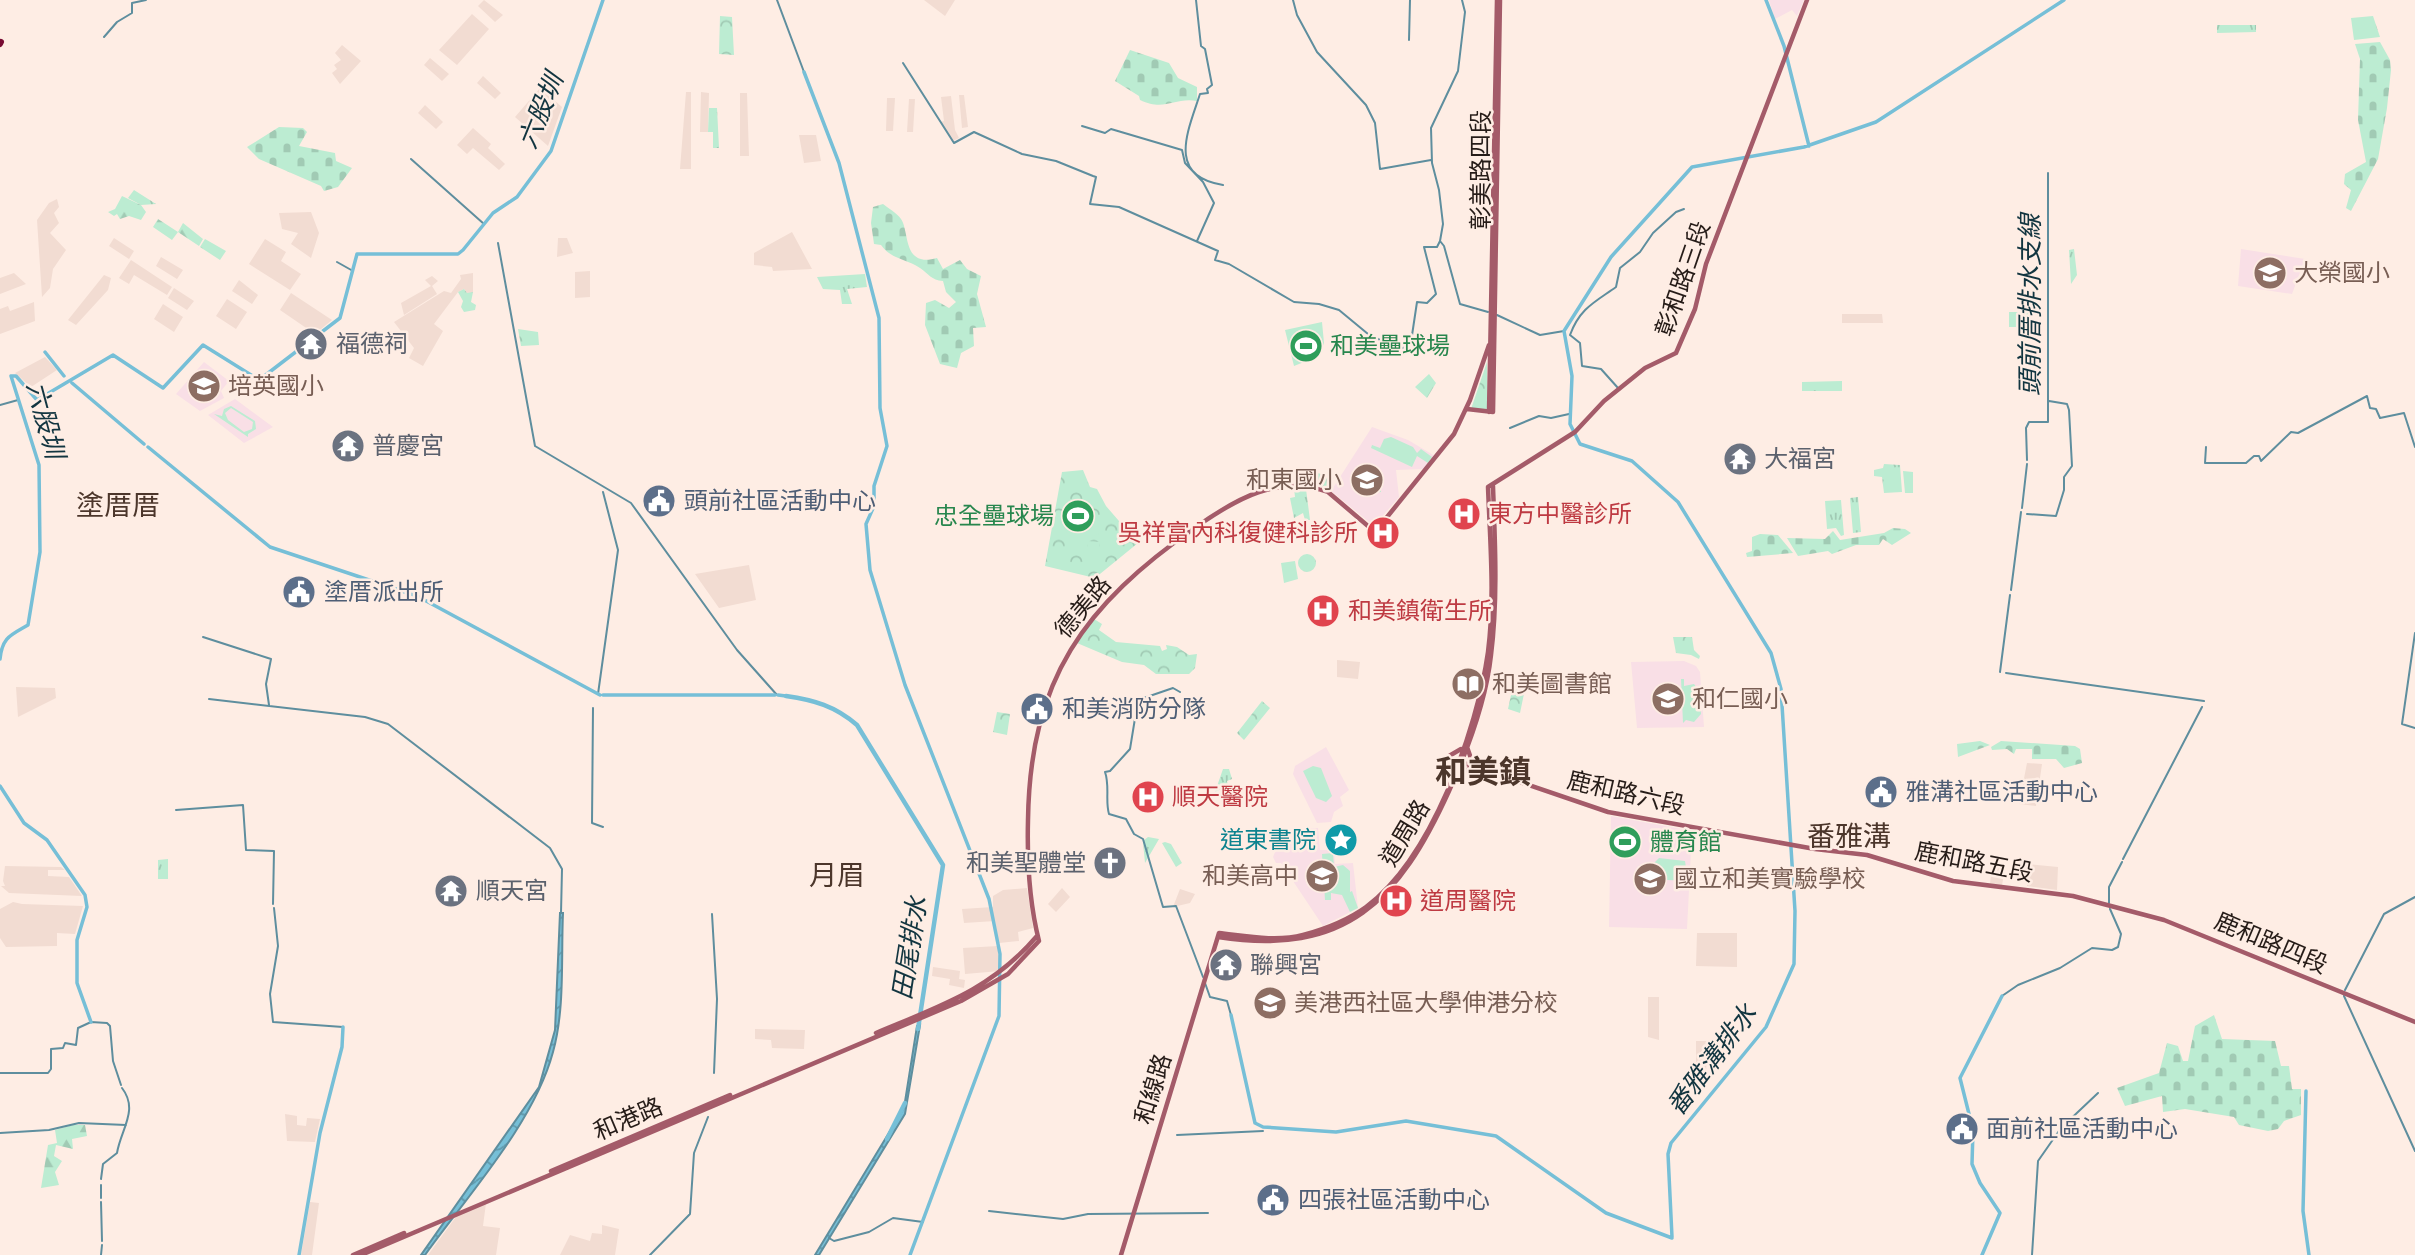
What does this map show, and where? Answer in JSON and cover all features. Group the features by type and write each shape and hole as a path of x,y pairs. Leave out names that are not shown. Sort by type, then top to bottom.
{"main road":[{"name":"彰美路四段","path":"1491,341 1495,270 1499,0"},
{"name":"彰和路三段","path":"1490,486 1575,432 1604,401 1645,368 1673,356 1680,347 1695,309 1706,264 1807,0"},
{"path":"1491,341 1491,412 1467,409 1491,341"},
{"name":"德美路","path":"1039,938 1027,839 1029,781 1035,745 1051,684 1071,646 1091,618 1171,546 1255,491 1304,486 1325,491 1375,532 1438,457 1467,409"},
{"name":"道周路","path":"1218,935 1254,942 1303,939 1341,926 1372,907 1418,853 1456,774 1480,691 1490,633 1490,486"},
{"path":"1449,756 1464,748 1474,767 1456,774"},
{"name":"道周路","path":"1218,935 1254,938 1301,936 1326,928 1367,906 1382,892 1416,848 1459,762"},
{"name":"鹿和路六段","path":"1459,762 1600,810 1790,845"},
{"name":"鹿和路五段","path":"1790,845 1867,855 1953,881 2073,896 2109,907"},
{"name":"鹿和路四段","path":"2109,907 2188,927 2415,1022"},
{"name":"和線路","path":"1121,1255 1218,935"},
{"name":"和港路","path":"353,1255 964,997 1001,975 1039,938"},
{"name":"和港路","path":"361,1255 453,1213"}],"shaded area":[{"path":"484,0 503,15 495,22 478,6"},
{"path":"924,0 955,0 945,16"},
{"path":"1769,0 1804,0 1797,16 1792,10 1775,19"},
{"path":"472,14 489,29 457,65 439,50"},
{"path":"342,45 361,61 340,84 332,73 337,69 334,65 341,60 335,53"},
{"path":"430,58 449,74 442,81 424,65"},
{"path":"483,76 501,93 495,99 477,83"},
{"path":"540,88 562,107 548,146 515,117"},
{"path":"686,92 691,92 691,169 680,169"},
{"path":"701,92 709,93 708,132 700,132"},
{"path":"740,93 747,93 749,156 740,156"},
{"path":"959,95 964,95 968,127 962,128"},
{"path":"951,96 955,130 959,138 953,141 941,122 944,121 941,97"},
{"path":"887,98 895,98 893,131 886,131"},
{"path":"909,99 915,99 913,132 907,132"},
{"path":"425,105 443,122 436,129 418,113"},
{"path":"473,128 491,144 488,148 505,164 499,170 473,148 467,154 457,145"},
{"path":"799,135 816,135 821,161 804,163"},
{"path":"57,199 59,207 54,213 59,223 50,233 66,250 53,269 50,288 42,297 37,220 49,203"},
{"path":"311,212 319,233 311,258 291,244 298,233 282,229 279,213"},
{"path":"792,232 812,269 773,271 772,267 754,265 754,253"},
{"path":"114,238 134,251 129,259 109,246"},
{"path":"558,238 567,238 573,253 557,257"},
{"path":"265,239 286,252 281,261 301,274 290,290 249,264"},
{"name":"大榮國小","path":"2241,249 2305,259 2292,294 2238,286"},
{"path":"161,257 183,270 177,279 156,266"},
{"path":"131,260 172,287 167,295 134,275 129,284 119,278"},
{"path":"590,271 590,297 575,298 575,272"},
{"path":"14,273 26,284 0,294 0,278"},
{"path":"473,273 473,292 467,293 464,289 458,292 434,324 443,331 423,366 409,358 414,348 394,322 444,291 451,293 461,279 460,275"},
{"path":"104,275 111,278 108,290 76,325 68,320"},
{"path":"432,276 438,281 432,286 437,294 404,315 401,303 431,286 425,280"},
{"path":"239,280 258,295 252,304 232,291"},
{"path":"174,288 194,301 187,310 168,298"},
{"path":"291,293 332,320 315,334 280,310"},
{"path":"227,299 247,312 236,329 216,316"},
{"path":"34,302 35,321 0,334 0,309 8,306 10,311"},
{"path":"163,304 183,317 174,332 154,319"},
{"path":"1842,314 1882,314 1883,323 1842,323"},
{"path":"45,357 57,370 31,387 15,373"},
{"name":"培英國小","path":"204,362 229,381 221,391 224,398 200,411 176,394"},
{"name":"培英國小","path":"235,399 273,427 244,443 208,415"},
{"name":"和東國小","path":"1372,427 1408,440 1435,456 1425,469 1396,470 1399,497 1374,526 1331,491"},
{"path":"749,565 756,600 719,608 695,574"},
{"path":"1337,660 1360,662 1358,679 1337,677"},
{"name":"和仁國小","path":"1684,661 1696,666 1700,672 1704,727 1637,728 1631,662"},
{"path":"16,687 55,688 56,698 18,717"},
{"path":"1326,747 1349,790 1340,797 1343,806 1334,812 1331,822 1317,823 1293,774 1295,766"},
{"path":"2027,763 2042,764 2036,806 2019,804"},
{"name":"國立和美實驗學校","path":"1611,816 1692,831 1687,929 1609,927"},
{"name":"和美高中","path":"1318,828 1320,850 1334,850 1335,864 1353,863 1358,908 1323,926 1281,863 1276,863 1273,857 1284,830"},
{"path":"1992,863 2006,864 2002,885 1990,884"},
{"path":"2028,864 2058,867 2057,890 2027,886"},
{"path":"5,866 61,867 65,870 48,870 48,876 69,877 82,896 9,893 1,886 5,886"},
{"path":"1027,888 1033,928 1018,932 1019,941 999,943 995,921 964,923 962,909 993,907 993,896 1003,890"},
{"path":"1062,888 1070,897 1056,912 1048,904"},
{"name":"道周醫院","path":"1396,888 1406,897 1405,909 1399,915 1388,906 1386,897"},
{"path":"1180,889 1195,894 1190,903 1173,907"},
{"path":"13,902 83,906 75,934 57,933 57,946 6,947 0,938 0,909"},
{"path":"1697,933 1737,933 1737,967 1696,966"},
{"path":"998,946 1000,971 965,974 963,948"},
{"path":"933,967 960,971 959,979 965,980 964,988 949,985 950,979 932,976"},
{"name":"美港西社區大學伸港分校","path":"1276,996 1278,1011 1263,1009 1262,998"},
{"path":"1648,997 1659,997 1659,1040 1648,1037"},
{"path":"755,1029 805,1030 804,1049 772,1048 771,1040 755,1039"},
{"path":"1696,1041 1707,1041 1706,1080 1696,1074"},
{"path":"285,1114 297,1116 297,1125 306,1126 307,1118 320,1119 315,1142 287,1141"},
{"path":"310,1202 319,1203 312,1255 301,1255"},
{"path":"486,1203 483,1226 500,1228 496,1255 428,1255 458,1214"},
{"path":"602,1225 619,1229 615,1255 560,1255 570,1235 590,1241 592,1233 602,1234"}],"green space":[{"path":"720,16 732,17 734,55 719,54"},
{"path":"2373,16 2380,37 2354,40 2351,18"},
{"path":"2217,25 2256,25 2256,32 2217,33"},
{"path":"2380,42 2390,60 2387,108 2378,159 2351,211 2346,208 2351,190 2344,184 2345,174 2366,162 2358,120 2360,59 2355,44"},
{"path":"1130,50 1169,63 1178,78 1197,87 1197,101 1156,105 1140,100 1139,96 1115,81"},
{"path":"709,108 717,108 719,148 713,148 713,132 708,132"},
{"path":"279,127 303,128 307,132 299,146 335,153 336,161 352,168 338,187 324,191 321,186 259,159 247,147"},
{"path":"134,190 156,204 141,205 128,198"},
{"path":"122,196 141,205 146,212 141,220 129,216 120,219 117,214 114,216 108,212 115,209"},
{"path":"883,204 901,219 909,247 918,258 937,258 943,269 960,260 967,269 981,276 977,294 986,327 973,328 974,346 961,353 957,368 940,364 925,325 926,303 935,300 949,308 956,302 946,292 943,281 894,256 881,245 874,244 871,223 873,207"},
{"path":"158,219 178,232 172,240 153,227"},
{"path":"183,223 203,239 199,246 178,232"},
{"path":"205,239 226,251 220,260 200,247"},
{"path":"2074,249 2077,275 2071,284 2069,250"},
{"path":"865,274 867,287 847,289 852,304 842,304 840,290 823,289 817,277"},
{"path":"464,289 467,293 473,292 471,302 476,305 475,310 464,312 461,307 463,301 458,292"},
{"path":"2009,312 2028,312 2028,327 2009,327"},
{"name":"和美壘球場","path":"1322,322 1324,343 1319,356 1294,366 1285,330"},
{"path":"518,329 538,332 539,345 521,346"},
{"path":"1487,362 1488,413 1471,409"},
{"path":"1429,374 1436,383 1427,398 1415,387"},
{"path":"1842,381 1842,391 1802,391 1802,382"},
{"path":"231,406 255,421 256,429 248,434 248,437 214,414 222,416 224,409","holes":["231,408 253,422 252,429 244,432 228,420 225,413"]},
{"path":"1391,437 1413,447 1417,453 1421,449 1432,457 1428,463 1417,456 1412,467 1371,448 1372,445 1380,448 1384,439"},
{"path":"1884,464 1900,465 1902,492 1884,493 1882,477 1874,476 1874,470 1883,468"},
{"path":"1377,468 1381,492 1370,493 1366,470"},
{"path":"1083,470 1090,487 1097,489 1106,506 1138,543 1095,578 1045,566 1062,472"},
{"path":"1903,471 1913,472 1913,493 1905,493"},
{"path":"1313,472 1334,477 1328,488 1310,484"},
{"path":"1294,488 1306,489 1310,520 1305,520 1303,513 1294,518 1290,498 1295,497"},
{"path":"1858,497 1861,532 1853,533 1850,498"},
{"name":"忠全壘球場","path":"1088,498 1104,531 1091,538 1073,538 1059,525 1059,512"},
{"path":"1841,500 1844,535 1841,536 1836,528 1827,529 1825,501"},
{"path":"1893,528 1905,529 1911,533 1892,545 1883,539 1879,545 1856,545 1832,554 1828,551 1798,556 1787,538 1825,539 1833,531 1840,540 1884,533"},
{"path":"1760,534 1778,535 1793,553 1747,557 1746,553 1752,551 1752,537"},
{"path":"1088,541 1100,542 1098,566 1086,565"},
{"path":"1307,554 1313,557 1316,563 1313,569 1307,572 1301,569 1298,563 1301,557"},
{"path":"1295,561 1298,579 1284,583 1281,563"},
{"path":"1094,619 1102,624 1099,630 1116,642 1160,646 1162,651 1167,649 1166,645 1177,647 1189,655 1197,654 1195,668 1189,674 1156,674 1144,665 1122,662 1077,643"},
{"path":"1673,637 1692,637 1699,659 1676,653"},
{"path":"1681,679 1684,679 1684,686 1694,684 1699,691 1701,714 1694,722 1686,720 1683,723"},
{"path":"1513,686 1525,689 1520,713 1508,709"},
{"path":"1262,701 1270,708 1244,740 1237,733"},
{"path":"997,712 1010,714 1007,735 993,732"},
{"path":"1980,741 1990,745 1958,757 1957,744"},
{"path":"2001,741 2075,746 2080,749 2082,763 2064,768 2056,759 2032,759 2032,749 2016,749 2014,754 2007,749 1992,750 1991,747"},
{"path":"1313,766 1321,768 1332,796 1326,802 1316,798 1303,771"},
{"path":"1223,769 1229,769 1232,779 1227,781 1228,786 1215,792"},
{"path":"1148,837 1159,839 1145,863 1143,841"},
{"path":"1162,843 1171,844 1182,863 1176,867"},
{"path":"1333,853 1334,867 1343,865 1350,871 1350,892 1352,891 1358,908 1350,912 1342,895 1331,893 1331,900 1325,900 1324,883 1331,882 1330,872 1323,872 1322,854"},
{"path":"1659,858 1685,861 1688,881 1647,879 1647,875 1654,875 1652,865"},
{"path":"168,859 168,879 158,879 158,860"},
{"path":"2214,1015 2222,1039 2275,1041 2281,1066 2289,1066 2292,1089 2301,1089 2301,1115 2284,1121 2278,1129 2268,1131 2239,1125 2234,1117 2185,1109 2163,1112 2162,1096 2125,1106 2117,1088 2159,1073 2167,1043 2178,1046 2183,1061 2188,1061 2195,1026"},
{"path":"85,1125 87,1136 72,1139 73,1149 56,1145 54,1156 62,1161 55,1172 59,1185 41,1188 48,1145 57,1143 55,1130"}],"water":[{"path":"560,913 563,913 559,1018 557,1036 544,1079 498,1158 425,1255 421,1255 539,1087 555,1030"},
{"path":"920,1025 905,1114 819,1255 815,1255 904,1108 917,1026"}],"waterway":[{"path":"104,37 117,22 132,13 132,3 146,0"},
{"name":"六股圳","path":"0,659 5,641 28,625 40,552 39,465 11,376 16,376 37,400 113,355 163,388 203,345 256,378 263,377 340,318 357,254 458,254 493,213 517,197 551,151 603,0"},
{"path":"777,0 804,72"},
{"path":"1196,0 1201,46 1205,49 1212,85 1207,89 1208,93 1200,94 1187,137 1186,150 1188,162 1194,172 1205,180 1223,185"},
{"path":"1293,0 1297,15 1317,52 1366,105 1375,123 1380,169 1431,160"},
{"path":"1409,40 1410,0"},
{"path":"1462,0 1465,12 1458,71 1431,128 1432,163 1443,224 1440,241 1444,246 1460,304 1488,312"},
{"path":"1766,0 1784,46 1809,146"},
{"name":"番雅溝排水","path":"1672,1237 1668,1154 1671,1143 1766,1027 1794,964 1795,911 1781,689 1771,653 1678,502 1632,461 1580,444 1570,424 1572,376 1564,331 1611,257 1692,167 1804,147 1876,122 2064,0"},
{"path":"903,63 954,143 974,132 1022,154 1056,161 1096,177 1090,204 1119,207 1218,251 1215,260 1229,264 1294,302 1319,304 1339,310 1368,334 1400,350 1411,342 1417,302 1427,303 1436,294 1424,247 1437,247 1440,241"},
{"path":"804,72 839,163 879,318 880,408 887,446 874,486 874,506 866,524 870,570 905,685 989,899 1000,954 999,1016 910,1255"},
{"path":"1082,126 1105,133 1111,129 1182,150 1185,163 1203,182 1214,203 1197,241"},
{"path":"411,159 484,224"},
{"name":"頭前厝排水支線","path":"2027,460 2026,428 2029,422 2048,422 2048,173"},
{"path":"1618,388 1601,369 1582,366 1580,343 1570,335 1583,312 1616,287 1620,268 1640,252 1653,233 1676,212 1684,209"},
{"path":"498,243 535,446 631,503 737,650 777,695"},
{"path":"337,262 353,271"},
{"path":"1497,315 1540,335 1564,331"},
{"path":"45,352 64,376"},
{"path":"72,383 144,444"},
{"path":"2206,447 2205,463 2246,463 2254,456 2259,456 2261,461 2291,432 2298,433 2367,396 2370,408 2376,409 2380,418 2404,413 2415,447"},
{"path":"0,405 18,400"},
{"path":"2027,514 2056,516 2064,490 2064,477 2072,466 2067,404 2049,401"},
{"path":"1510,428 1539,416 1551,418 1569,414"},
{"path":"148,447 270,547 417,596 600,695"},
{"name":"頭前厝排水支線","path":"2022,508 2027,464"},
{"path":"598,694 618,550 603,492"},
{"name":"頭前厝排水支線","path":"2011,590 2021,512"},
{"name":"頭前厝排水支線","path":"2000,672 2010,595"},
{"path":"2415,633 2402,724 2415,728"},
{"path":"203,637 271,659 266,684 269,705"},
{"name":"頭前厝排水支線","path":"2006,673 2204,701"},
{"path":"1180,692 1173,688 1138,700 1130,749 1110,771 1105,772 1107,804 1109,814 1126,819 1134,834 1143,839 1163,907 1176,906 1203,977"},
{"path":"603,695 775,695"},
{"path":"778,695 786,696"},
{"name":"田尾排水","path":"786,696 824,705 857,725 943,865 918,1029"},
{"path":"209,699 365,717 388,724 550,848 562,869 561,913"},
{"name":"頭前厝排水支線","path":"2123,859 2202,707"},
{"path":"593,708 592,823 603,827"},
{"name":"六股圳","path":"0,786 24,823 47,840 85,895 87,907 77,940 77,983 91,1022"},
{"path":"176,810 243,805 246,850 274,851 273,904"},
{"name":"頭前厝排水支線","path":"2109,903 2109,887 2122,862"},
{"path":"2345,990 2384,914 2415,897"},
{"path":"274,908 278,946 270,994 273,1022 343,1027"},
{"name":"頭前厝排水支線","path":"2002,996 2018,985 2060,968 2092,948 2112,950 2118,947 2121,934 2110,909"},
{"path":"712,914 717,999 714,1073"},
{"path":"1205,983 1210,997 1227,1001 1231,1015"},
{"path":"1982,1255 2000,1213 1980,1183 1972,1164 1973,1130 1960,1078 2002,996"},
{"path":"2344,996 2415,1151"},
{"path":"1231,1015 1255,1123 1263,1127 1336,1132 1406,1121 1496,1136 1606,1213 1672,1238"},
{"path":"0,1073 48,1073 51,1069 51,1049 63,1048 65,1043 76,1045 78,1028 91,1022 107,1023 110,1026 113,1061 121,1085"},
{"path":"299,1255 320,1133 342,1047 343,1027"},
{"path":"101,1179 103,1164 117,1153 129,1112 127,1096 122,1088"},
{"path":"2306,1091 2303,1211 2309,1255"},
{"path":"2032,1255 2038,1161 2061,1128 2098,1093"},
{"name":"田尾排水","path":"887,1139 905,1103"},
{"path":"650,1255 690,1214 694,1153 708,1117"},
{"path":"0,1133 49,1130 79,1123 126,1125"},
{"path":"1177,1135 1263,1131"},
{"path":"101,1185 101,1198"},
{"path":"101,1202 102,1241"},
{"path":"989,1211 1063,1219 1088,1214 1208,1213"},
{"path":"829,1238 834,1241 869,1232 893,1218 923,1222"},
{"path":"101,1255 102,1245"}],"place":[{"name":"大榮國小","path":"2270,273"},
{"name":"福德祠","path":"311,344"},
{"name":"和美壘球場","path":"1306,346"},
{"name":"培英國小","path":"204,386"},
{"name":"普慶宮","path":"348,446"},
{"name":"大福宮","path":"1740,459"},
{"name":"和東國小","path":"1367,480"},
{"name":"頭前社區活動中心","path":"659,501"},
{"name":"東方中醫診所","path":"1464,514"},
{"name":"忠全壘球場","path":"1078,516"},
{"name":"吳祥富內科復健科診所","path":"1383,533"},
{"name":"塗厝派出所","path":"299,592"},
{"name":"和美鎮衛生所","path":"1323,611"},
{"name":"和美圖書館","path":"1468,684"},
{"name":"和仁國小","path":"1668,699"},
{"name":"和美消防分隊","path":"1037,709"},
{"name":"雅溝社區活動中心","path":"1881,792"},
{"name":"順天醫院","path":"1148,797"},
{"name":"道東書院","path":"1341,840"},
{"name":"體育館","path":"1625,842"},
{"name":"和美聖體堂","path":"1110,863"},
{"name":"和美高中","path":"1322,876"},
{"name":"國立和美實驗學校","path":"1650,879"},
{"name":"順天宮","path":"451,891"},
{"name":"道周醫院","path":"1396,901"},
{"name":"聯興宮","path":"1226,965"},
{"name":"美港西社區大學伸港分校","path":"1270,1003"},
{"name":"面前社區活動中心","path":"1962,1129"},
{"name":"四張社區活動中心","path":"1273,1200"}],"district":[{"name":"塗厝厝","path":"118,506"},
{"name":"和美鎮","path":"1483,772"},
{"name":"番雅溝","path":"1849,837"},
{"name":"月眉","path":"837,876"}]}
